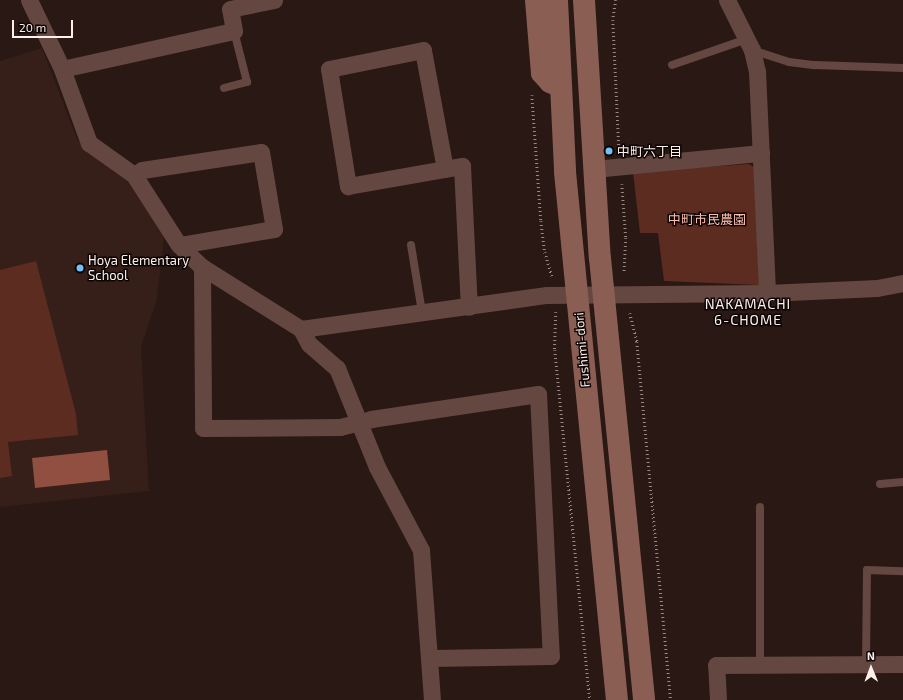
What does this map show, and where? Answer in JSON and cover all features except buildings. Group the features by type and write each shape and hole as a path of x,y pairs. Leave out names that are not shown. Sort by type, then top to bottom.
{"main road":[{"path":"536,0 542,73 550,82 561,87"},
{"name":"Fushimi-dori","path":"557,0 565,172 567,295 616,700"},
{"name":"Fushimi-dori","path":"588,3 594,169 614,294 644,700"}],"street":[{"path":"29,0 62,69 89,142 134,175 179,245 202,267 301,329 309,344 337,368 377,467 421,550 432,700"},
{"path":"62,69 234,31 230,9 274,0"},
{"path":"727,0 750,44 757,71 767,293"},
{"path":"445,169 423,50 329,69 348,186 445,169 462,166 469,307"},
{"path":"134,175 142,170 261,152 274,229 179,245"},
{"path":"594,169 761,154"},
{"path":"202,267 203,428 340,427 538,394 551,656 430,658"},
{"path":"301,329 422,312 567,295 767,293 878,288 903,283"},
{"path":"718,700 716,665 903,664"}],"lane":[{"path":"224,88 247,82 234,31"},
{"path":"672,65 750,44 789,62 815,66 903,68"},
{"path":"411,245 422,312"},
{"path":"880,484 903,482"},
{"path":"760,507 760,664"},
{"path":"866,664 868,570 903,570"}],"path":[{"path":"616,0 613,20 620,166 626,238 614,294 637,342 672,700"},
{"path":"531,87 543,236 567,295 555,350 590,700"}],"shaded area":[{"name":"Hoya Elementary School","path":"42,48 77,139 128,178 164,237 157,299 141,347 149,491 0,507 0,61"},
{"path":"107,450 110,480 35,488 32,458"}],"green space":[{"name":"中町市民農園","path":"749,164 755,168 759,285 664,281 658,233 640,233 633,172"},
{"path":"36,261 76,414 78,435 8,442 12,476 0,478 0,270"}],"place":[{"name":"中町六丁目","path":"609,151"},
{"name":"Hoya Elementary School","path":"80,268"}],"district":[{"name":"NAKAMACHI 6-CHOME","path":"748,312"}]}
